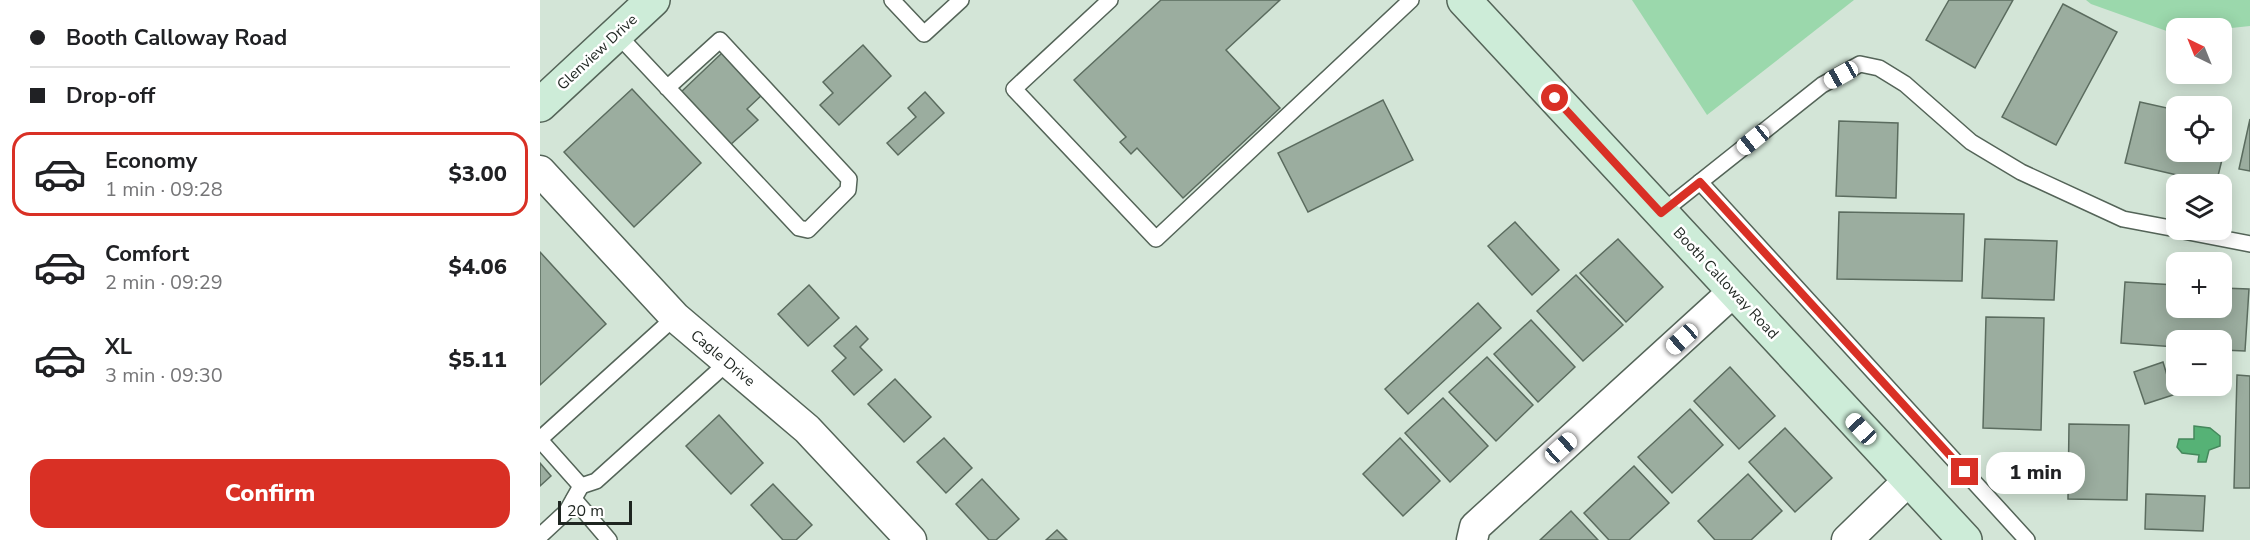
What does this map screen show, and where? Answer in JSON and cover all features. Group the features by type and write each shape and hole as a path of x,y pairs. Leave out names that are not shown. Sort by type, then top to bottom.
{"street":[{"name":"Glenview Drive","path":"540,105 653,0"},
{"name":"Booth Calloway Road","path":"1464,0 1965,540"},
{"name":"Cagle Drive","path":"540,171 675,317 727,363 788,411 911,540"},
{"path":"1472,540 1475,527 1734,291"},
{"path":"1847,540 1909,480"}],"lane":[{"path":"892,0 924,34 961,0"},
{"path":"1110,0 1014,89 1156,239 1411,0"},
{"path":"617,34 667,88 798,228 808,230 848,190 849,179 720,40 667,88"},
{"path":"1661,213 1822,85 1860,64 1879,68 1905,84 1971,142 2020,172 2123,219 2166,227"},
{"path":"1700,182 2027,540"},
{"path":"2231,240 2250,244"},
{"path":"609,540 540,440 675,317"},
{"path":"540,536 567,511 578,493 596,481 727,363"}],"shaded area":[{"path":"1632,0 1854,0 1707,115"},
{"path":"2086,0 2250,0 2250,26 2232,28 2232,18 2166,18 2166,31 2091,4"},
{"path":"2194,426 2210,428 2220,436 2220,446 2209,450 2206,462 2198,462 2199,455 2182,453 2177,447 2179,439 2194,439"}],"building":[{"path":"1161,0 1280,0 1226,50 1280,108 1183,198 1137,148 1131,154 1120,142 1126,137 1074,80"},
{"path":"1949,0 2013,0 1975,68 1926,40"},
{"path":"2063,4 2117,32 2056,145 2002,117"},
{"path":"863,45 891,76 839,125 820,105 833,93 823,82"},
{"path":"723,52 763,94 747,109 758,120 729,146 680,93"},
{"path":"632,89 701,163 634,227 564,152"},
{"path":"925,92 944,113 898,155 887,143 916,117 908,108"},
{"path":"1383,100 1413,160 1308,212 1278,153"},
{"path":"2140,102 2166,108 2166,162 2221,162 2218,174 2173,174 2125,163"},
{"path":"2250,119 2250,171 2239,169"},
{"path":"1839,121 1898,123 1896,198 1836,196"},
{"path":"1839,212 1964,214 1962,281 1837,279"},
{"path":"1515,222 1559,270 1532,295 1488,246"},
{"path":"1618,239 1663,287 1626,322 1580,273"},
{"path":"1985,239 2057,241 2054,300 1982,298"},
{"path":"540,252 606,324 540,385"},
{"path":"1576,275 1623,325 1583,361 1537,311"},
{"path":"2125,282 2166,284 2166,318 2232,318 2232,288 2249,289 2245,351 2232,350 2232,330 2166,330 2166,346 2121,343"},
{"path":"809,285 839,318 808,346 778,314"},
{"path":"1478,303 1501,328 1408,414 1385,389"},
{"path":"1986,317 2044,318 2041,430 1983,428"},
{"path":"1531,320 1575,367 1538,402 1494,354"},
{"path":"856,326 868,339 860,347 882,370 854,395 832,371 846,358 834,346"},
{"path":"1487,357 1533,405 1496,441 1449,392"},
{"path":"2163,362 2166,372 2166,396 2170,396 2145,404 2134,372"},
{"path":"1730,367 1775,416 1739,449 1694,401"},
{"path":"2237,375 2250,376 2250,488 2234,488"},
{"path":"895,379 931,417 904,442 868,404"},
{"path":"1443,398 1488,446 1450,482 1405,433"},
{"path":"1690,409 1723,445 1672,493 1638,457"},
{"path":"719,415 763,463 731,494 686,446"},
{"path":"2069,424 2129,425 2127,500 2068,499"},
{"path":"1785,428 1832,478 1795,512 1749,462"},
{"path":"944,438 972,468 946,493 917,462"},
{"path":"1400,438 1440,481 1403,516 1363,474"},
{"path":"540,463 551,476 540,486"},
{"path":"1634,466 1669,503 1629,540 1609,540 1584,513"},
{"path":"1748,474 1782,511 1751,540 1715,540 1698,521"},
{"path":"982,479 1019,519 996,540 989,540 956,504"},
{"path":"773,484 812,525 796,540 783,540 751,505"},
{"path":"2146,494 2205,496 2203,531 2145,529"},
{"path":"1571,511 1598,540 1540,540"},
{"path":"1057,530 1067,540 1046,540"}],"route":[{"path":"1555,98 1661,213 1700,182 1965,472"}]}
